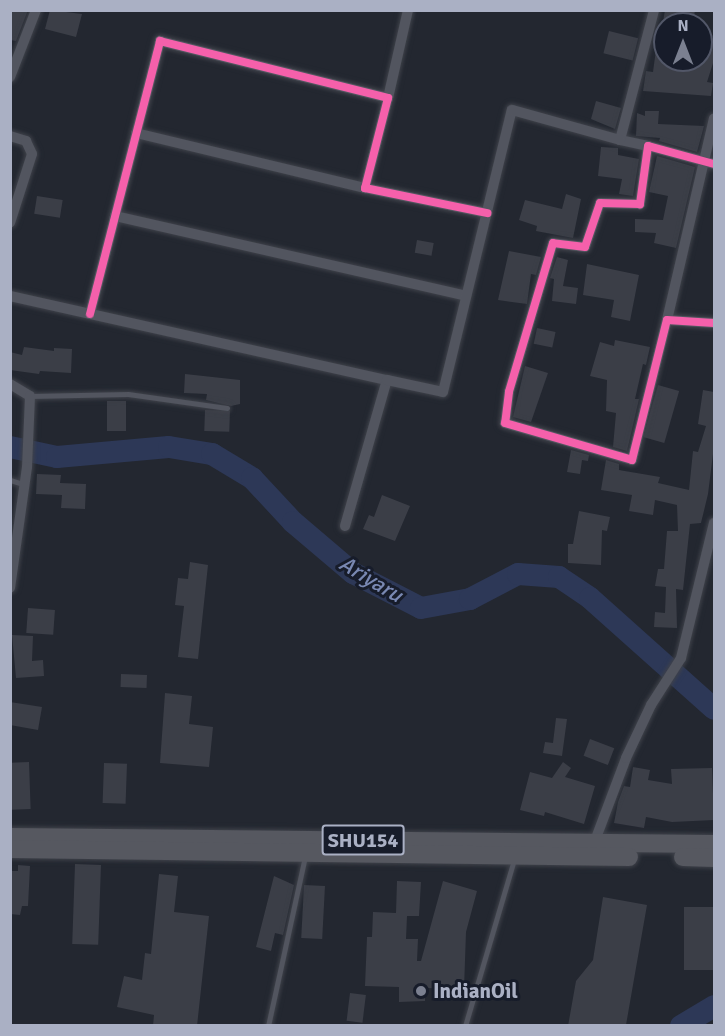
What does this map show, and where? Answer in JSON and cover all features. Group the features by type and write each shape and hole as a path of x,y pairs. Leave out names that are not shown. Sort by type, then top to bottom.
{"highway":[{"name":"SHU154","path":"10,837 593,850 714,844"},
{"path":"10,849 515,856 593,850 714,858"}],"street":[{"path":"11,73 36,10"},
{"path":"365,188 408,10"},
{"path":"620,140 654,10"},
{"path":"90,314 160,41 388,98"},
{"path":"10,296 443,392 512,110 710,163"},
{"path":"648,146 640,204 600,203 585,247 553,243 542,271 509,392 505,423 632,460 710,163 714,118"},
{"path":"136,133 365,188 487,213"},
{"path":"10,136 26,141 32,154 12,209 10,223"},
{"path":"115,216 466,296"},
{"path":"667,320 714,323"},
{"path":"345,526 387,380"},
{"path":"10,384 30,396 27,467 10,588"},
{"path":"593,850 651,705 681,658 714,523"}],"lane":[{"path":"30,396 128,394 226,408"},
{"path":"10,480 25,485"},
{"path":"268,1026 306,852"},
{"path":"465,1026 515,856"}],"building":[{"path":"10,10 28,10 16,41 10,40"},
{"path":"50,10 82,14 76,37 45,29"},
{"path":"665,10 695,10 695,12 665,12"},
{"path":"609,31 638,38 633,61 603,53"},
{"path":"713,39 714,39 713,63"},
{"path":"646,71 710,72 707,82 713,83 711,96 643,91"},
{"path":"596,101 621,108 615,129 591,119"},
{"path":"645,111 659,111 658,124 704,126 697,152 659,141 660,138 636,136 637,113 645,116"},
{"path":"601,147 618,148 618,155 639,159 633,196 619,194 622,179 598,176"},
{"path":"657,156 695,167 676,248 654,243 656,233 635,232 635,219 663,220 668,196 649,192"},
{"path":"566,194 581,199 573,238 536,231 537,226 519,220 525,200 562,209"},
{"path":"37,196 63,200 60,218 34,214"},
{"path":"417,240 434,243 431,256 415,253"},
{"path":"509,251 541,257 536,275 531,274 527,304 498,300"},
{"path":"557,257 568,260 563,286 578,288 576,304 552,301 554,279 550,278"},
{"path":"587,264 639,275 630,321 611,317 614,300 583,295"},
{"path":"537,328 556,332 552,348 534,344"},
{"path":"615,340 650,347 646,365 643,364 635,399 639,399 627,451 613,447 616,413 606,411 607,380 590,376 600,342 614,346"},
{"path":"24,347 54,351 54,348 72,349 71,373 40,371 39,374 10,370 10,352 22,355"},
{"path":"525,366 548,373 531,422 513,417"},
{"path":"185,374 240,380 240,404 231,406 206,400 207,394 184,393"},
{"path":"658,385 679,391 664,443 643,437"},
{"path":"703,390 714,392 714,446 708,494 701,523 690,524 683,590 676,589 677,628 654,627 655,612 665,613 666,587 655,586 658,569 664,569 667,531 678,531 677,505 655,500 653,515 629,511 632,495 601,490 606,460 619,464 619,470 660,477 658,483 689,490 693,451 698,452 706,426 698,424"},
{"path":"107,401 126,401 126,431 107,431"},
{"path":"205,410 230,411 229,432 204,431"},
{"path":"571,450 589,455 588,461 582,460 580,474 567,472"},
{"path":"37,474 61,475 60,483 86,484 85,509 61,508 62,495 36,494"},
{"path":"382,495 410,506 395,541 363,529 369,515 374,517"},
{"path":"579,511 610,517 607,531 602,530 601,565 568,563 568,544 573,544"},
{"path":"190,562 208,565 198,659 178,657 184,606 175,605 178,578 188,579"},
{"path":"28,608 55,610 53,635 26,633"},
{"path":"12,635 33,636 32,661 43,660 44,676 16,678"},
{"path":"121,674 147,675 147,688 121,687"},
{"path":"165,693 192,696 189,724 213,727 209,767 160,763"},
{"path":"10,702 42,707 38,730 10,725"},
{"path":"556,718 567,719 562,756 543,753 545,742 553,743"},
{"path":"590,739 614,748 608,765 584,756"},
{"path":"29,762 31,809 12,810 10,763"},
{"path":"563,762 571,768 565,777 595,786 584,824 545,812 544,816 520,810 530,772 552,778"},
{"path":"104,763 127,764 126,804 103,803"},
{"path":"633,767 650,770 648,780 672,784 671,769 712,768 714,820 672,822 646,817 644,828 614,823 624,786 630,787"},
{"path":"75,864 101,865 98,945 72,944"},
{"path":"18,865 30,866 28,906 22,906 20,915 10,914 10,871 18,871"},
{"path":"159,874 178,876 174,912 209,916 197,1026 153,1026 154,1015 117,1007 124,976 142,980 145,953 151,954"},
{"path":"274,876 294,885 283,935 275,933 271,951 256,947"},
{"path":"397,881 421,882 419,916 407,916 406,939 418,939 417,961 421,961 443,881 477,891 466,932 464,989 425,988 425,1001 399,1002 399,987 365,986 367,937 372,937 373,912 396,913"},
{"path":"304,885 325,886 322,939 301,938"},
{"path":"603,897 647,905 626,1025 568,1026 576,981 593,960"},
{"path":"684,907 714,907 714,970 684,970"},
{"path":"350,993 366,995 362,1023 347,1021"}],"waterway":[{"name":"Ariyaru","path":"10,447 57,457 169,447 212,454 252,478 293,522 353,573 421,608 470,599 518,574 559,577 590,598 714,709"},
{"path":"681,1026 714,1006"}],"cycle path":[{"path":"90,314 160,41 388,98 365,188 487,213"},
{"path":"714,164 648,146 640,204 600,203 585,247 553,243 509,392 505,423 632,460 667,320 714,323"}],"place":[{"name":"IndianOil","path":"421,991"}]}
